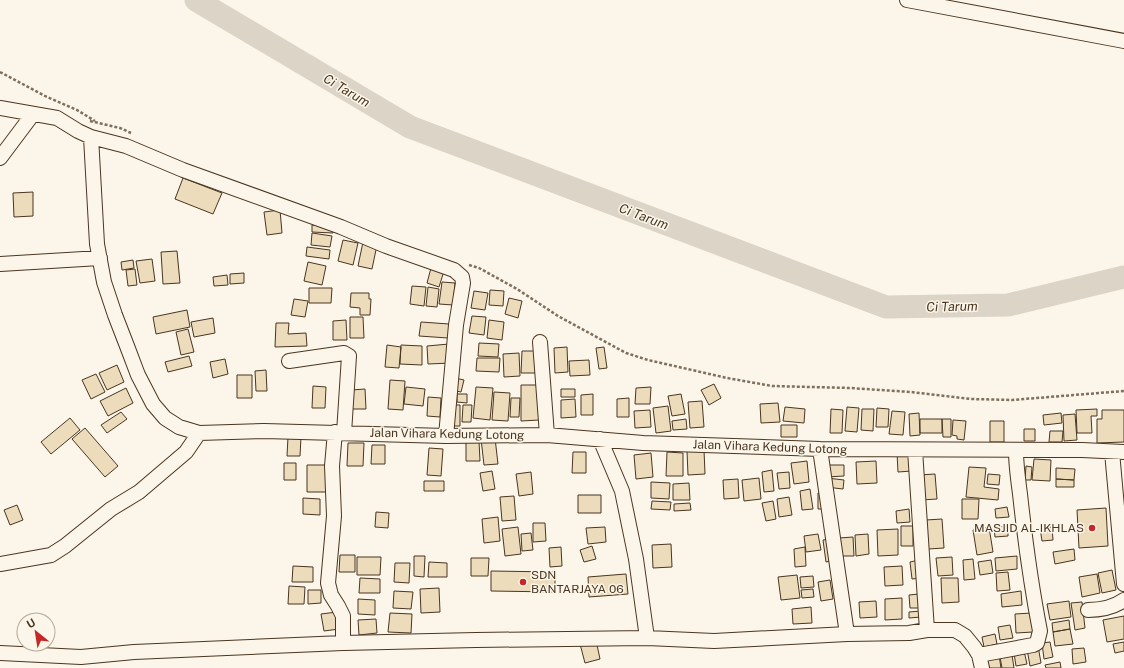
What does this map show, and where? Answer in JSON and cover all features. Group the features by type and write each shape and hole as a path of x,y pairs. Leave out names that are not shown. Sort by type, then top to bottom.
{"street":[{"path":"907,0 1124,41"},
{"path":"0,108 57,118 91,137 126,146 183,170 454,270 462,277 463,283 456,325 446,436"},
{"path":"0,158 33,114"},
{"name":"Jalan Vihara Kedung Lotong","path":"91,137 97,244 104,282 138,375 153,404 165,418 179,427 199,433 264,431 446,436 547,435 643,443 820,449 984,449 1118,452"},
{"path":"0,264 100,258"},
{"path":"540,342 547,435"},
{"path":"288,361 344,353 349,356 339,432 332,466 334,516 328,583 331,595 343,616 343,643"},
{"path":"0,564 51,555 65,546 111,509 140,492 186,452 199,433"},
{"path":"600,439 622,491 636,559 647,638"},
{"path":"820,449 847,634"},
{"path":"915,450 927,630"},
{"path":"0,653 81,657 134,652 343,643 647,638 714,641 847,634 909,633 927,630 955,630 965,636 981,661 1033,645 1037,643 1040,632 1024,533 1016,450"},
{"path":"1118,452 1124,584"},
{"path":"1088,610 1104,609 1124,600"}],"path":[{"path":"0,72 78,110 97,122"},
{"path":"84,121 97,122 120,128 133,134"},
{"path":"466,264 479,268 516,289 558,316 626,353 655,362 727,378 772,386 850,388 911,392 971,399 1043,399 1124,391"}],"building":[{"path":"183,178 222,193 213,214 175,199"},
{"path":"33,192 33,216 14,217 13,193"},
{"path":"280,210 282,233 267,235 264,212"},
{"path":"312,225 333,226 333,233 312,232"},
{"path":"312,233 332,236 330,247 311,245"},
{"path":"343,240 358,243 353,265 338,261"},
{"path":"363,242 377,245 372,269 358,266"},
{"path":"307,247 330,250 329,259 306,256"},
{"path":"177,251 180,283 163,284 161,252"},
{"path":"152,259 155,281 140,283 136,261"},
{"path":"133,260 134,268 122,270 121,262"},
{"path":"308,262 326,266 322,285 304,281"},
{"path":"431,268 444,271 439,287 427,283"},
{"path":"135,269 137,285 128,286 126,270"},
{"path":"244,273 244,283 230,284 230,274"},
{"path":"227,275 228,285 214,286 213,277"},
{"path":"442,282 455,283 453,305 439,304"},
{"path":"412,286 426,287 424,306 410,304"},
{"path":"428,287 439,289 437,307 426,306"},
{"path":"309,288 332,288 331,303 309,303"},
{"path":"490,290 504,291 503,306 489,305"},
{"path":"474,291 488,293 485,310 471,308"},
{"path":"351,293 369,293 369,299 371,299 370,315 360,315 360,308 350,307"},
{"path":"509,298 522,301 518,318 505,314"},
{"path":"294,299 308,301 305,317 291,315"},
{"path":"187,310 190,327 156,334 153,317"},
{"path":"472,316 486,317 484,335 469,333"},
{"path":"350,317 363,317 364,338 350,338"},
{"path":"213,318 215,333 194,337 191,322"},
{"path":"346,320 347,340 333,340 333,321"},
{"path":"489,320 504,322 502,340 487,338"},
{"path":"421,322 449,324 448,338 419,336"},
{"path":"276,323 289,323 288,334 306,333 307,346 275,347"},
{"path":"188,329 194,352 181,355 176,332"},
{"path":"479,343 499,344 498,357 478,356"},
{"path":"449,344 451,363 428,364 427,346"},
{"path":"387,345 401,347 399,368 385,367"},
{"path":"401,345 422,346 422,365 400,364"},
{"path":"567,347 568,372 555,373 554,348"},
{"path":"604,347 607,368 599,369 596,348"},
{"path":"522,351 537,351 537,373 521,373"},
{"path":"519,353 520,376 504,377 503,354"},
{"path":"189,356 192,366 168,372 165,362"},
{"path":"477,358 500,358 499,372 476,371"},
{"path":"225,359 228,374 213,378 210,362"},
{"path":"589,360 590,375 570,376 569,361"},
{"path":"117,365 124,382 107,390 99,373"},
{"path":"266,370 267,391 256,391 255,371"},
{"path":"96,374 105,392 91,399 82,380"},
{"path":"237,375 252,375 252,398 237,398"},
{"path":"455,378 464,380 461,392 451,390"},
{"path":"390,380 405,381 403,410 388,409"},
{"path":"714,384 721,398 709,405 701,390"},
{"path":"521,385 539,385 539,420 521,421"},
{"path":"313,386 326,387 325,408 312,408"},
{"path":"406,387 425,389 423,406 404,404"},
{"path":"476,387 493,388 490,420 473,418"},
{"path":"651,387 650,404 635,404 636,388"},
{"path":"126,388 133,403 108,416 100,401"},
{"path":"365,389 366,409 352,409 352,390"},
{"path":"561,389 575,389 575,397 561,397"},
{"path":"494,392 510,393 508,421 492,420"},
{"path":"457,394 467,394 467,403 457,402"},
{"path":"593,394 593,415 581,415 581,395"},
{"path":"681,394 685,414 672,416 668,396"},
{"path":"428,397 441,398 440,417 427,416"},
{"path":"511,398 520,398 519,417 510,417"},
{"path":"629,398 629,417 617,417 617,399"},
{"path":"575,399 576,417 561,418 561,400"},
{"path":"702,401 704,427 690,428 688,402"},
{"path":"778,403 780,422 761,423 760,404"},
{"path":"450,405 460,405 460,426 449,426"},
{"path":"463,405 472,405 471,422 462,422"},
{"path":"668,406 671,431 656,433 653,408"},
{"path":"785,407 805,409 804,423 783,421"},
{"path":"847,407 859,408 857,432 845,431"},
{"path":"877,408 889,409 888,427 876,427"},
{"path":"831,409 843,410 842,433 830,433"},
{"path":"862,409 874,409 873,431 861,430"},
{"path":"1097,409 1097,416 1091,416 1092,433 1077,433 1076,410"},
{"path":"650,410 651,427 635,428 634,411"},
{"path":"1102,410 1124,410 1124,442 1097,443 1097,419 1102,419"},
{"path":"892,411 905,412 903,435 889,434"},
{"path":"121,412 127,419 107,433 101,425"},
{"path":"919,413 920,435 910,436 909,414"},
{"path":"1061,413 1062,423 1044,425 1043,415"},
{"path":"1075,414 1077,440 1064,441 1063,415"},
{"path":"70,418 80,430 51,454 41,442"},
{"path":"686,419 687,429 673,430 672,421"},
{"path":"920,419 942,419 942,433 920,433"},
{"path":"942,419 951,419 951,437 943,437"},
{"path":"953,420 966,421 964,440 957,439 957,436 952,435"},
{"path":"990,421 1004,421 1004,442 990,442"},
{"path":"781,425 797,425 797,437 781,437"},
{"path":"85,428 118,466 105,477 72,439"},
{"path":"1024,429 1035,429 1035,441 1024,441"},
{"path":"1050,431 1063,431 1062,442 1049,442"},
{"path":"288,437 301,437 300,456 287,456"},
{"path":"495,438 498,464 484,465 481,439"},
{"path":"466,441 479,441 480,461 466,461"},
{"path":"348,443 364,443 363,466 347,466"},
{"path":"372,445 385,445 385,464 371,464"},
{"path":"429,448 443,449 441,476 427,475"},
{"path":"704,450 705,474 688,475 687,451"},
{"path":"573,452 586,452 586,473 572,473"},
{"path":"667,452 683,453 683,476 666,476"},
{"path":"911,452 912,471 898,472 897,453"},
{"path":"651,453 653,477 636,479 634,455"},
{"path":"1034,459 1051,460 1050,481 1032,480"},
{"path":"807,461 809,482 794,484 791,463"},
{"path":"876,461 877,483 857,484 856,462"},
{"path":"284,463 296,463 296,480 284,480"},
{"path":"307,465 326,465 326,492 307,492"},
{"path":"826,465 844,465 844,476 826,477"},
{"path":"1026,466 1032,467 1031,480 1025,480"},
{"path":"969,467 986,468 984,487 999,489 998,500 966,497"},
{"path":"1056,468 1075,469 1074,480 1056,479"},
{"path":"772,470 774,491 764,492 762,472"},
{"path":"492,471 495,489 483,491 480,473"},
{"path":"531,472 533,494 519,496 516,474"},
{"path":"789,472 790,488 779,489 777,473"},
{"path":"935,474 937,499 921,500 919,475"},
{"path":"988,474 1000,475 999,485 987,484"},
{"path":"759,478 761,499 744,501 742,480"},
{"path":"827,478 844,480 843,489 826,487"},
{"path":"738,479 739,498 724,499 723,480"},
{"path":"1056,479 1074,480 1074,487 1056,487"},
{"path":"424,481 444,481 444,491 424,491"},
{"path":"651,482 670,483 669,499 651,498"},
{"path":"689,483 690,500 673,500 673,484"},
{"path":"810,489 813,509 802,510 800,491"},
{"path":"818,493 826,493 826,509 818,509"},
{"path":"578,495 601,495 601,513 578,513"},
{"path":"514,496 516,520 502,521 500,497"},
{"path":"789,497 792,515 779,517 777,499"},
{"path":"303,498 320,499 320,515 303,514"},
{"path":"962,499 979,499 978,519 962,519"},
{"path":"652,501 671,502 670,510 651,509"},
{"path":"773,501 776,519 766,521 762,503"},
{"path":"690,503 691,510 674,511 674,504"},
{"path":"17,505 23,520 10,525 4,510"},
{"path":"1007,507 1009,517 996,518 995,509"},
{"name":"MASJID AL-IKHLAS","path":"1106,508 1108,546 1079,548 1077,510"},
{"path":"909,509 910,522 897,523 896,511"},
{"path":"376,512 389,513 388,528 375,527"},
{"path":"498,517 500,541 484,543 482,519"},
{"path":"942,519 944,548 928,549 926,520"},
{"path":"533,523 545,523 546,541 533,542"},
{"path":"901,526 913,526 913,546 901,546"},
{"path":"1008,526 1008,536 995,537 994,527"},
{"path":"518,527 521,554 505,556 502,529"},
{"path":"605,527 606,542 588,544 586,528"},
{"path":"989,527 993,552 977,555 973,530"},
{"path":"1052,527 1053,540 1042,541 1040,528"},
{"path":"898,529 898,555 878,556 877,530"},
{"path":"531,533 533,550 522,551 521,534"},
{"path":"818,534 821,550 806,552 804,536"},
{"path":"868,534 869,554 856,556 855,535"},
{"path":"853,537 854,556 840,556 839,538"},
{"path":"831,539 835,560 826,562 823,540"},
{"path":"671,544 672,567 653,568 652,545"},
{"path":"592,546 596,559 584,562 580,550"},
{"path":"561,547 562,566 550,567 549,548"},
{"path":"805,547 806,566 795,567 794,549"},
{"path":"1074,549 1075,560 1055,564 1053,552"},
{"path":"340,555 355,555 355,572 339,572"},
{"path":"414,556 425,556 424,577 414,576"},
{"path":"1017,556 1017,569 996,571 995,558"},
{"path":"357,557 381,557 380,575 357,575"},
{"path":"952,557 953,575 938,576 936,558"},
{"path":"471,558 489,558 488,576 471,576"},
{"path":"973,559 975,579 964,580 963,560"},
{"path":"919,560 921,578 912,579 910,562"},
{"path":"991,560 993,573 980,575 978,562"},
{"path":"429,562 447,563 447,577 428,577"},
{"path":"395,563 410,563 409,583 394,582"},
{"path":"293,566 313,567 313,582 292,582"},
{"path":"902,566 903,585 885,586 884,567"},
{"path":"1112,570 1116,590 1102,593 1098,573"},
{"name":"SDN BANTARJAYA 06","path":"491,571 555,572 555,592 491,591"},
{"path":"1008,572 1010,590 997,591 996,573"},
{"path":"626,574 628,594 589,597 588,577"},
{"path":"1097,574 1100,593 1082,597 1079,577"},
{"path":"797,575 800,598 781,600 778,577"},
{"path":"813,576 814,587 801,588 800,577"},
{"path":"360,578 380,579 380,593 359,593"},
{"path":"941,578 958,578 959,602 942,603"},
{"path":"830,580 833,599 821,601 818,582"},
{"path":"289,586 305,587 304,604 288,604"},
{"path":"439,588 440,612 421,613 420,589"},
{"path":"813,589 814,597 802,598 801,590"},
{"path":"308,590 321,590 321,603 308,604"},
{"path":"394,591 413,592 411,609 393,608"},
{"path":"1021,591 1022,605 1002,607 1001,594"},
{"path":"919,594 920,608 910,608 909,595"},
{"path":"902,598 902,619 885,620 885,599"},
{"path":"358,599 375,600 375,615 358,614"},
{"path":"876,601 877,617 860,618 859,602"},
{"path":"1069,601 1071,617 1050,620 1047,604"},
{"path":"1082,602 1085,628 1075,630 1071,603"},
{"path":"811,607 812,623 793,624 792,609"},
{"path":"921,611 921,617 909,618 909,612"},
{"path":"337,612 339,629 324,631 321,614"},
{"path":"390,613 412,614 411,633 388,632"},
{"path":"1032,613 1033,632 1016,633 1015,614"},
{"path":"1124,616 1124,639 1107,642 1103,620"},
{"path":"376,619 377,633 359,635 358,620"},
{"path":"1069,620 1070,629 1053,632 1052,623"},
{"path":"1010,625 1013,638 1000,640 998,627"},
{"path":"1070,629 1073,644 1055,646 1053,632"},
{"path":"995,634 997,644 984,647 982,637"},
{"path":"596,640 600,659 585,663 580,644"},
{"path":"1050,642 1053,657 1044,659 1042,643"},
{"path":"1124,642 1124,651 1115,653 1113,644"},
{"path":"1038,646 1041,663 1030,666 1027,649"},
{"path":"1084,648 1086,662 1073,664 1072,649"},
{"path":"1024,651 1027,664 1016,666 1014,653"},
{"path":"999,655 1001,668 989,668 987,657"},
{"path":"1012,655 1014,668 1002,668 1000,657"},
{"path":"1060,662 1061,668 1046,668 1045,665"}],"waterway":[{"name":"Ci Tarum","path":"196,0 410,127 886,307 1008,305 1124,277"}],"place":[{"name":"MASJID AL-IKHLAS","path":"1092,528"},
{"name":"SDN BANTARJAYA 06","path":"523,582"}]}
